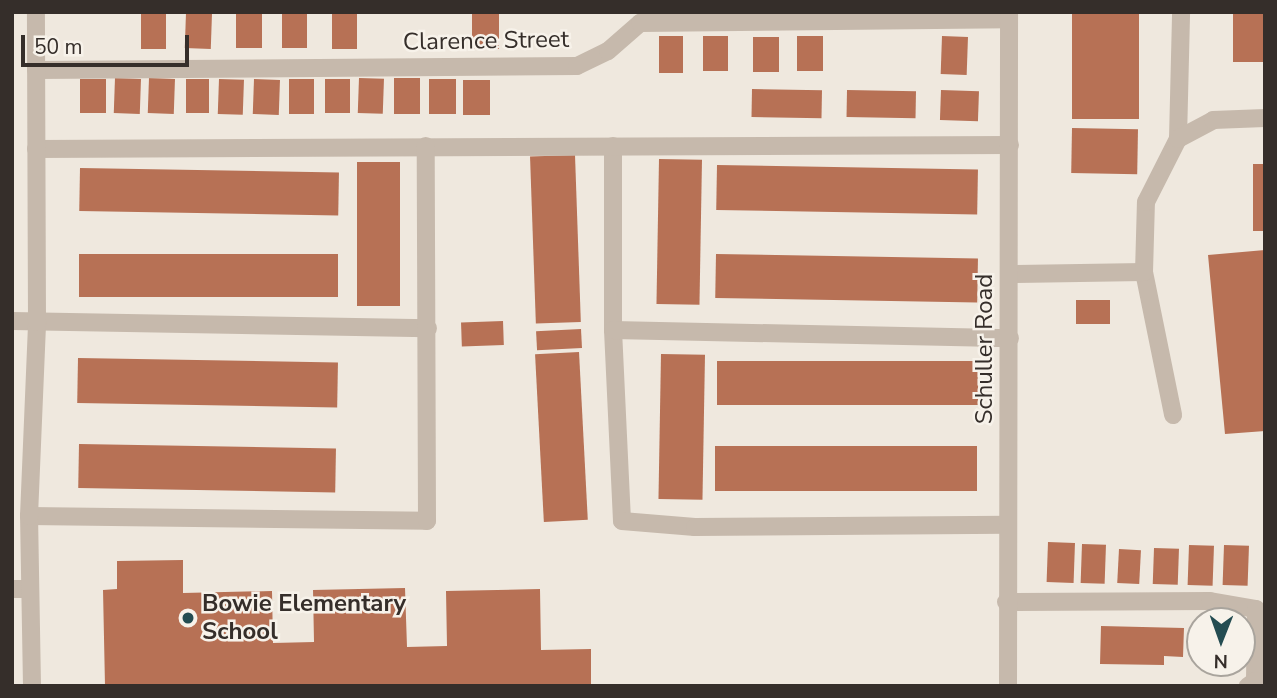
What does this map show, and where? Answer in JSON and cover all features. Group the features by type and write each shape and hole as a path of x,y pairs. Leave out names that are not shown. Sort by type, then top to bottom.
{"street":[{"path":"32,686 21,589 29,516 37,321 36,12"},
{"path":"1173,415 1144,272 1146,202 1178,139 1181,12"},
{"name":"Clarence Street","path":"36,70 577,66 608,51 640,23 1009,16"},
{"name":"Schuller Road","path":"1008,686 1006,602 1010,338 1009,16"},
{"path":"1178,139 1213,120 1265,118"},
{"path":"37,149 1010,145"},
{"path":"29,516 428,521 426,146"},
{"path":"613,146 613,330 622,521 695,527 1008,525"},
{"path":"1010,274 1144,272"},
{"path":"12,321 428,328"},
{"path":"613,330 1010,338"},
{"path":"1006,602 1210,601 1256,609 1255,681 1248,686"}],"building":[{"path":"141,12 166,12 166,49 141,49"},
{"path":"1072,12 1139,12 1139,119 1072,119"},
{"path":"1233,12 1265,12 1265,62 1233,62"},
{"path":"186,13 212,14 211,49 185,48"},
{"path":"236,13 262,13 262,48 236,48"},
{"path":"332,13 357,13 357,49 332,49"},
{"path":"472,13 499,13 499,49 472,49"},
{"path":"282,14 307,14 307,48 282,48"},
{"path":"659,36 683,36 683,73 659,73"},
{"path":"703,36 728,36 728,71 703,71"},
{"path":"797,36 823,36 823,71 797,71"},
{"path":"942,36 968,37 967,75 941,74"},
{"path":"753,37 779,37 779,72 753,72"},
{"path":"115,78 141,79 140,114 114,113"},
{"path":"149,78 175,79 174,114 148,113"},
{"path":"359,78 384,79 383,114 358,113"},
{"path":"394,78 420,78 420,114 394,114"},
{"path":"80,79 106,79 106,113 80,113"},
{"path":"186,79 209,79 209,113 186,113"},
{"path":"219,79 244,80 243,115 218,114"},
{"path":"254,79 280,80 279,115 253,114"},
{"path":"289,79 314,79 314,114 289,114"},
{"path":"325,79 350,79 350,113 325,113"},
{"path":"429,79 456,79 456,114 429,114"},
{"path":"463,80 490,80 490,115 463,115"},
{"path":"752,89 822,90 822,118 752,117"},
{"path":"847,90 916,91 916,118 847,117"},
{"path":"941,90 979,91 978,121 940,120"},
{"path":"1072,128 1138,129 1137,174 1071,173"},
{"path":"575,155 581,322 536,323 530,157"},
{"path":"659,159 702,160 699,305 656,304"},
{"path":"357,162 400,162 400,306 357,306"},
{"path":"1253,164 1265,164 1265,231 1253,231"},
{"path":"717,165 978,170 977,215 716,210"},
{"path":"80,168 339,173 338,216 79,211"},
{"path":"1265,250 1265,431 1225,434 1208,255"},
{"path":"79,254 338,254 338,297 79,297"},
{"path":"716,254 978,259 977,303 715,298"},
{"path":"1076,300 1110,300 1110,324 1076,324"},
{"path":"503,321 504,345 462,346 461,322"},
{"path":"581,329 582,348 537,350 536,331"},
{"path":"579,352 588,520 544,522 535,354"},
{"path":"661,354 705,355 702,500 658,499"},
{"path":"78,358 338,363 337,408 77,403"},
{"path":"717,361 978,361 978,405 717,405"},
{"path":"79,444 336,448 335,492 78,488"},
{"path":"715,446 977,446 977,491 715,491"},
{"path":"1048,542 1075,543 1074,583 1047,582"},
{"path":"1082,544 1106,545 1105,584 1081,583"},
{"path":"1189,545 1214,546 1213,586 1188,585"},
{"path":"1224,545 1249,546 1248,586 1223,585"},
{"path":"1154,548 1179,549 1178,585 1153,584"},
{"path":"1119,549 1141,550 1139,584 1117,583"},
{"name":"Bowie Elementary School","path":"183,560 183,593 272,591 273,643 314,642 313,590 405,588 407,647 447,646 446,591 540,589 541,650 591,649 591,686 105,686 103,590 117,589 117,561"},
{"path":"1101,626 1184,628 1183,657 1164,656 1164,665 1100,664"}],"place":[{"name":"Bowie Elementary School","path":"188,618"}]}
